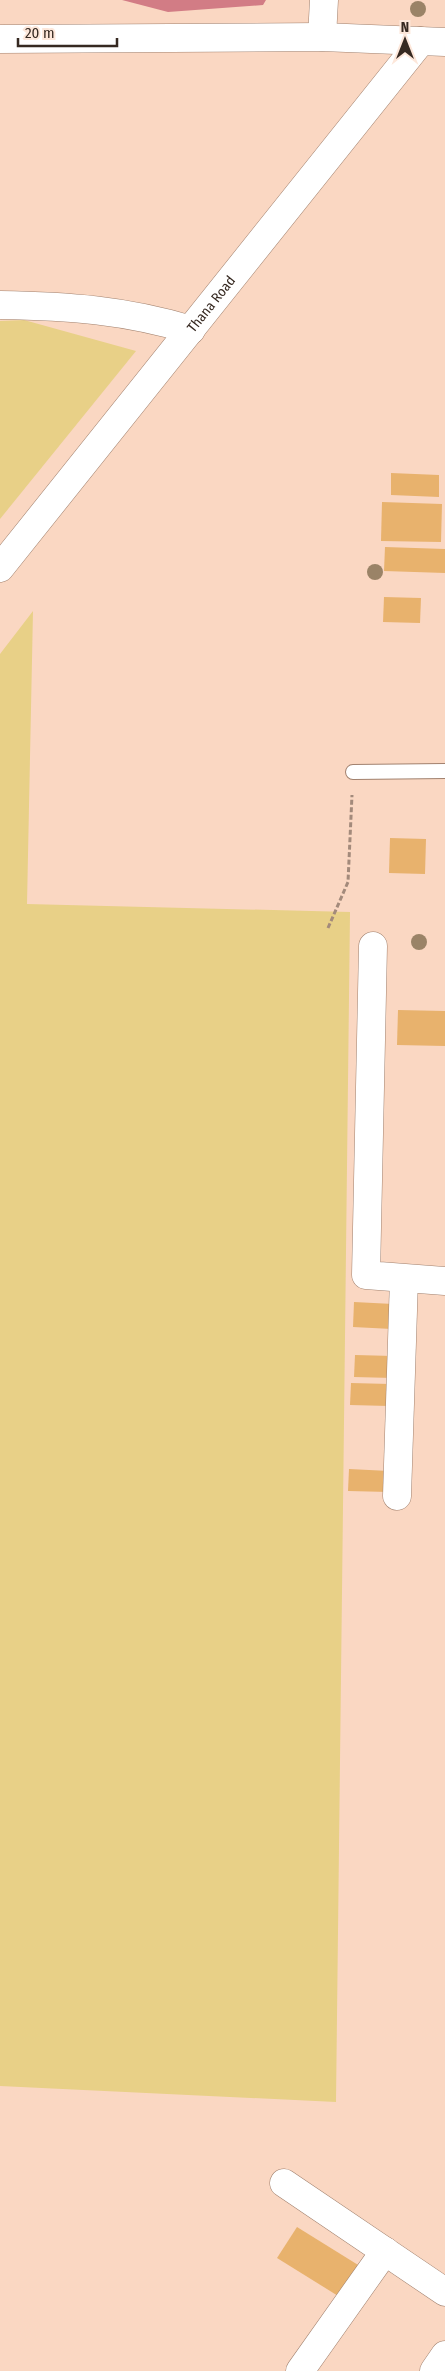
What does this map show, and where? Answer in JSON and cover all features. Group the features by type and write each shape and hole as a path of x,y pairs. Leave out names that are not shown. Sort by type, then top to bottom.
{"street":[{"path":"322,36 324,0"},
{"path":"0,39 322,36 433,42"},
{"name":"Thana Road","path":"0,568 191,330 433,42"},
{"path":"0,305 109,310 153,318 191,330"},
{"path":"373,946 366,1275 445,1281"},
{"path":"397,1496 404,1279"},
{"path":"284,2183 445,2292"},
{"path":"300,2371 385,2251"},
{"path":"434,2371 445,2355"}],"lane":[{"path":"353,772 445,771"}],"path":[{"path":"328,928 348,882 353,772"}],"shaded area":[{"path":"122,0 266,0 263,5 168,12"},
{"path":"24,320 136,351 0,519 0,321"},
{"path":"33,611 27,904 350,912 336,2102 0,2086 0,654"}],"building":[{"path":"391,473 439,475 439,497 391,495"},
{"path":"382,502 442,504 441,542 381,541"},
{"path":"385,547 445,549 445,573 384,571"},
{"path":"384,597 421,598 420,623 383,622"},
{"path":"390,838 426,839 425,874 389,873"},
{"path":"398,1010 445,1011 445,1046 397,1045"},
{"path":"354,1302 393,1304 392,1329 353,1327"},
{"path":"355,1355 393,1356 393,1378 354,1377"},
{"path":"351,1383 390,1384 389,1406 350,1405"},
{"path":"349,1469 389,1471 389,1492 348,1491"},
{"path":"297,2227 363,2268 343,2299 277,2258"}]}
